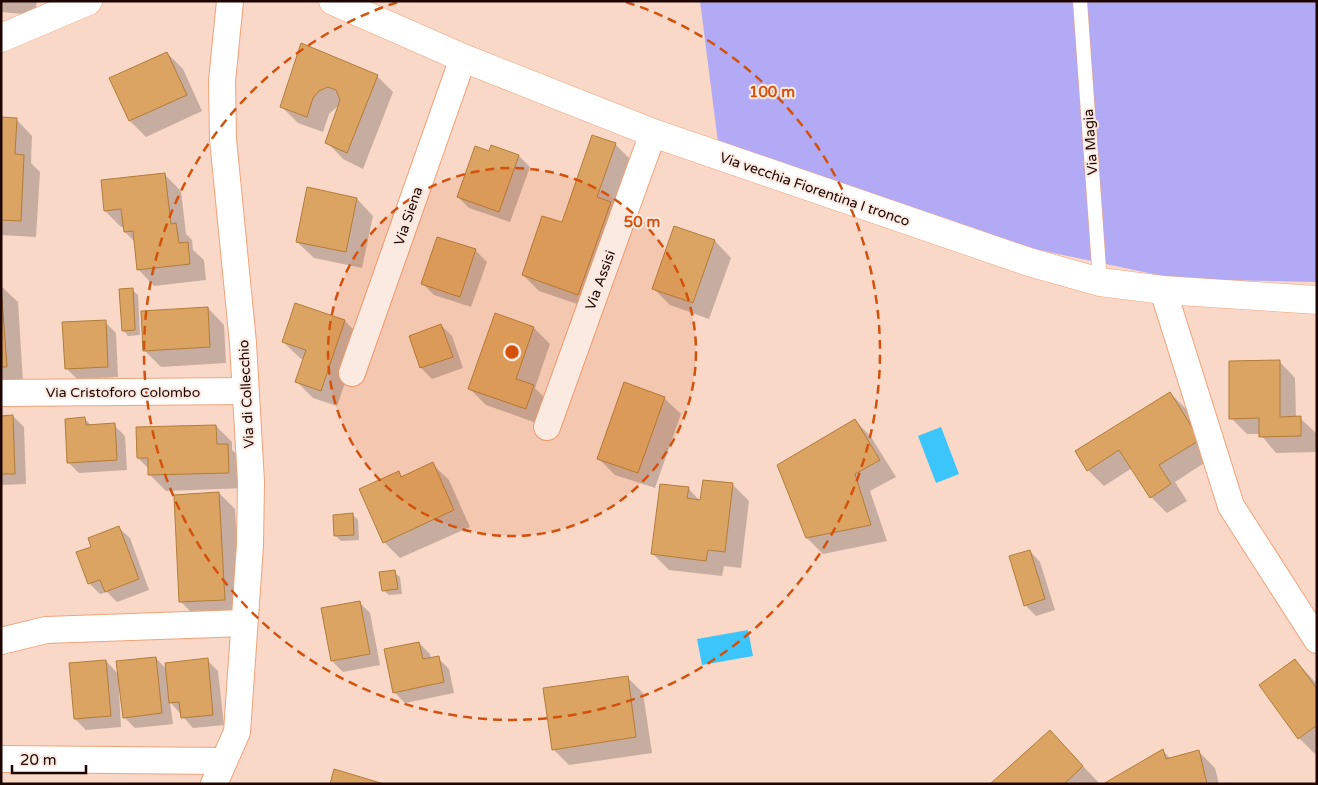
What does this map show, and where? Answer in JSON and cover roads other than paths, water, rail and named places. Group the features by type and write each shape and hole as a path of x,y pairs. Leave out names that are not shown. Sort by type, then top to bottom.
{"street":[{"path":"1,38 88,1"},
{"name":"Via di Collecchio","path":"219,772 236,732 250,544 251,491 244,343 223,140 222,81 230,1"},
{"name":"Via vecchia Fiorentina I tronco","path":"333,1 463,58 654,133 1029,262 1100,282 1162,290 1317,300"},
{"name":"Via Siena","path":"352,373 463,58"},
{"name":"Via Assisi","path":"547,427 654,133"},
{"path":"1162,290 1231,506 1317,640"},
{"name":"Via Cristoforo Colombo","path":"1,393 245,391"},
{"path":"1,641 46,630 244,623"},
{"path":"1,759 219,772"}],"lane":[{"name":"Via Magia","path":"1080,1 1100,282"}],"water":[{"path":"941,427 959,474 936,483 918,436"},
{"path":"748,630 753,656 702,665 697,639"}]}
